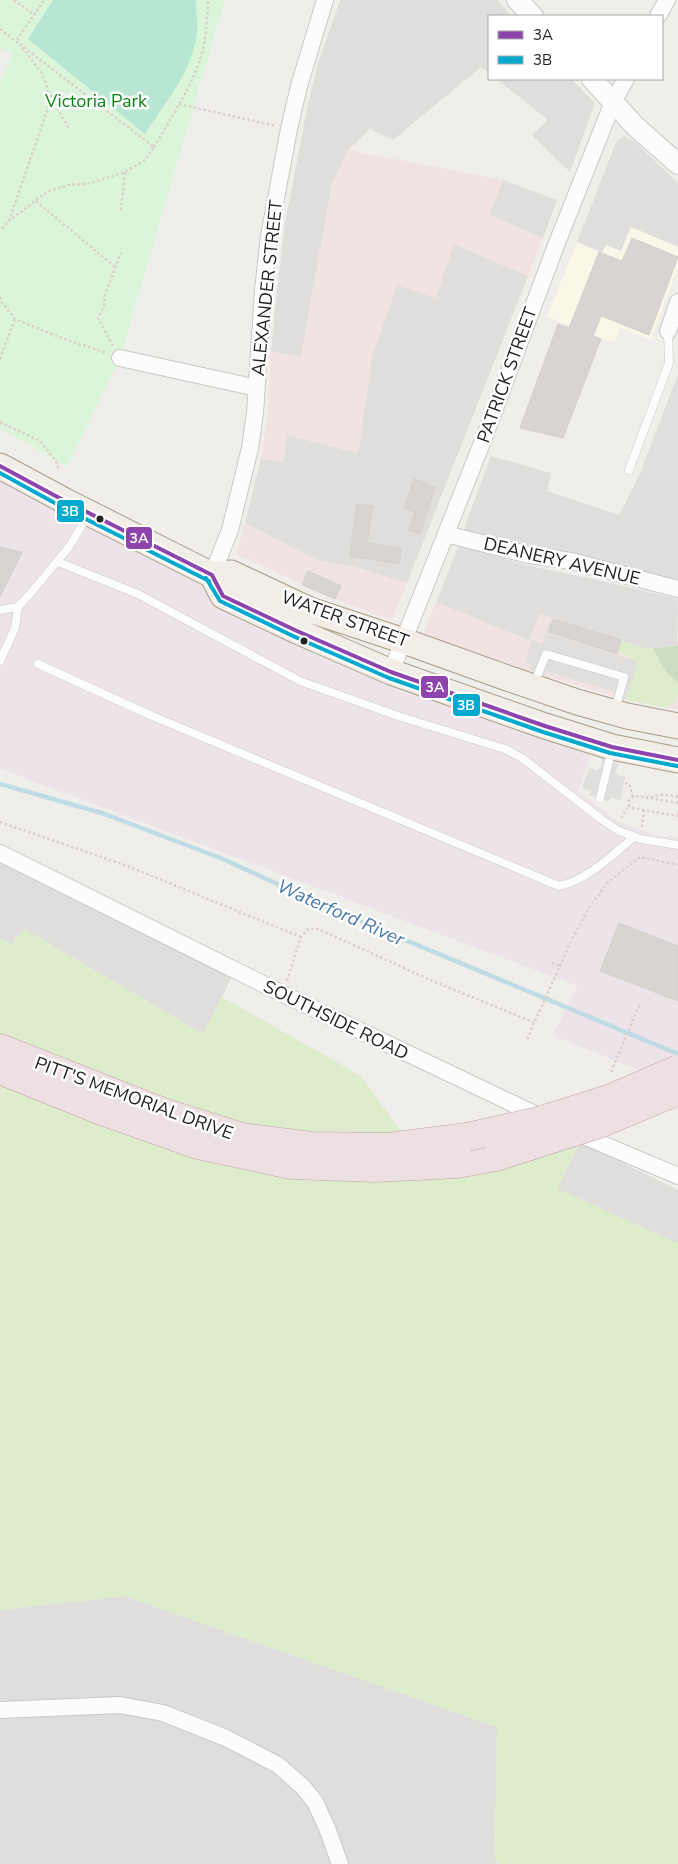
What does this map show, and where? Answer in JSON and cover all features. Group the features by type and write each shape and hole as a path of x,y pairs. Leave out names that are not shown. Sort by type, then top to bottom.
{"highway":[{"name":"PITT'S MEMORIAL DRIVE","path":"0,1048 163,1112 242,1137 311,1146 389,1148 467,1137 538,1121 611,1098 678,1069"},
{"name":"PITT'S MEMORIAL DRIVE","path":"0,1070 99,1110 198,1145 291,1165 376,1168 457,1164 496,1157 599,1124 678,1090"}],"main road":[{"path":"0,466 212,575"},
{"name":"WATER STREET","path":"678,726 615,712 533,687 310,610 231,573 212,575 223,596 297,632 391,672 545,726 612,747 678,760"}],"street":[{"name":"ALEXANDER STREET","path":"212,575 230,530 250,448 257,388 259,341 267,254 289,129 303,68 325,0"},
{"path":"517,0 531,15"},
{"path":"659,15 667,0"},
{"path":"593,80 635,126 678,164"},
{"name":"PATRICK STREET","path":"391,672 484,438 551,257 614,102 625,80"},
{"path":"668,331 678,302"},
{"path":"120,358 257,388"},
{"name":"DEANERY AVENUE","path":"446,534 529,555 571,561 678,589"},
{"name":"SOUTHSIDE ROAD","path":"0,853 283,994 524,1110 678,1176"},
{"path":"0,1710 120,1704 163,1713 226,1738 278,1765 303,1787 315,1802 328,1828 340,1864"}],"lane":[{"path":"629,470 669,362 668,331"},
{"path":"0,661 15,628 18,607 58,562 89,513"},
{"path":"58,562 138,594 300,681 401,717 505,749 522,758 619,831 634,837 678,845"},
{"path":"0,610 18,607"},
{"path":"533,687 546,654 624,677 615,712"},
{"path":"38,664 160,719 559,886 569,884 583,877 634,837"},
{"path":"600,798 612,747"}],"path":[{"path":"14,0 34,15"},
{"path":"17,41 44,0"},
{"path":"0,231 9,221 47,192 68,184 87,184 125,172 145,160 180,104 199,64 206,33 208,0"},
{"path":"0,29 154,147"},
{"path":"9,221 48,108 49,94 46,78 17,41"},
{"path":"49,94 69,129"},
{"path":"180,104 289,129"},
{"path":"121,210 125,172"},
{"path":"36,200 115,267"},
{"path":"120,358 98,318 104,306 105,294 121,253"},
{"path":"0,297 15,319 64,339 120,358"},
{"path":"0,359 15,319"},
{"path":"0,422 40,441 56,461 59,471"},
{"path":"625,783 629,784 633,797"},
{"path":"651,798 662,794 678,797"},
{"path":"621,818 633,797"},
{"path":"633,797 678,803"},
{"path":"600,798 601,804 613,815 628,821"},
{"path":"629,805 632,808 678,816"},
{"path":"642,827 644,810"},
{"path":"0,822 130,867 301,937"},
{"path":"635,824 648,829"},
{"path":"527,1039 533,1022 557,975 572,939 589,908 607,884 640,857 678,865"},
{"path":"283,994 301,937 308,930 318,929 435,982 533,1022"},
{"path":"552,963 560,966"},
{"path":"611,1072 640,1002"}],"shaded area":[{"path":"340,0 498,0 511,15 488,15 488,72 481,67 393,140 370,129 348,150 332,184 301,357 271,352 285,223 308,104 318,64"},
{"path":"498,80 572,80 594,102 570,172 532,135 548,120"},
{"path":"624,136 635,142 678,183 678,247 631,228 621,251 603,253 577,242 615,145"},
{"path":"348,150 503,180 489,215 543,238 528,276 454,244 436,298 397,285 372,356 358,453 287,435 283,462 261,459 267,418 271,352 301,357 332,184"},
{"path":"503,180 557,200 543,238 489,215"},
{"path":"631,227 678,247 678,267 651,340 621,328 615,343 547,317 577,242 602,253 606,245 621,251"},
{"path":"454,244 528,276 407,583 355,567 316,560 245,523 261,459 283,462 287,435 358,453 372,356 397,285"},
{"path":"678,374 678,482 641,471"},
{"path":"491,456 551,473 547,491 619,515 641,471 678,482 678,582 569,554 498,541 466,532 467,520"},
{"path":"0,466 65,501 223,596 595,742 578,791 616,820 653,835 678,838 678,1087 553,1035 578,986 0,769"},
{"path":"245,523 316,560 355,567 407,583 392,620 335,599 236,554"},
{"path":"459,545 525,565 678,599 678,646 646,649 540,614 530,641 436,602"},
{"path":"436,602 529,641 539,614 646,649 678,646 678,710 626,700 545,676 423,634"},
{"path":"549,622 552,623 549,634 638,662 626,700 614,696 615,694 612,691 549,672 545,676 528,670 532,665 525,662 532,640 542,644"},
{"path":"601,758 619,764 615,772 617,775 625,777 621,800 611,798 609,801 589,795 591,792 589,790 582,788 589,768 597,770 602,765"},
{"path":"0,853 235,971 203,1034 24,929 12,944 0,939"},
{"path":"580,1142 678,1190 678,1249 557,1189"},
{"path":"125,1596 497,1727 495,1859 499,1864 0,1864 0,1610"}],"green space":[{"name":"Victoria Park","path":"0,0 225,0 120,358 67,467 0,428 0,85 12,54 0,47"},
{"path":"53,0 196,0 197,31 190,59 185,72 145,134 28,39"},
{"path":"621,640 646,649 653,648 659,660 678,683 678,693 674,703 669,703 668,708 626,700 638,663 631,660 631,657 618,652"},
{"path":"678,646 678,683 666,672 653,648"},
{"path":"24,929 203,1034 222,997 361,1076 399,1129 474,1173 580,1142 557,1189 678,1243 678,1864 499,1864 495,1859 497,1727 125,1596 0,1610 0,939 12,944"}],"building":[{"path":"632,238 678,257 649,335 601,316 593,336 601,339 563,438 520,428 558,324 569,328 599,252 622,261"},
{"path":"414,479 435,487 420,534 409,530 415,512 404,508"},
{"path":"357,504 373,506 367,543 401,548 399,564 350,556"},
{"path":"0,547 22,552 0,597"},
{"path":"308,571 341,586 335,599 302,585"},
{"path":"553,619 621,640 617,654 549,632"},
{"path":"619,923 678,946 678,1001 600,971"}],"waterway":[{"name":"Waterford River","path":"0,784 102,813 223,859 336,911 678,1054"}],"transit line":[{"name":"3A","path":"0,466 212,575"},
{"name":"3B","path":"0,473 62,507 209,581"},
{"name":"3A","path":"212,575 223,596 391,672 545,726 612,747 678,760"},
{"name":"3B","path":"206,578 220,601 295,637 389,678 543,732 610,753 677,766"}]}
